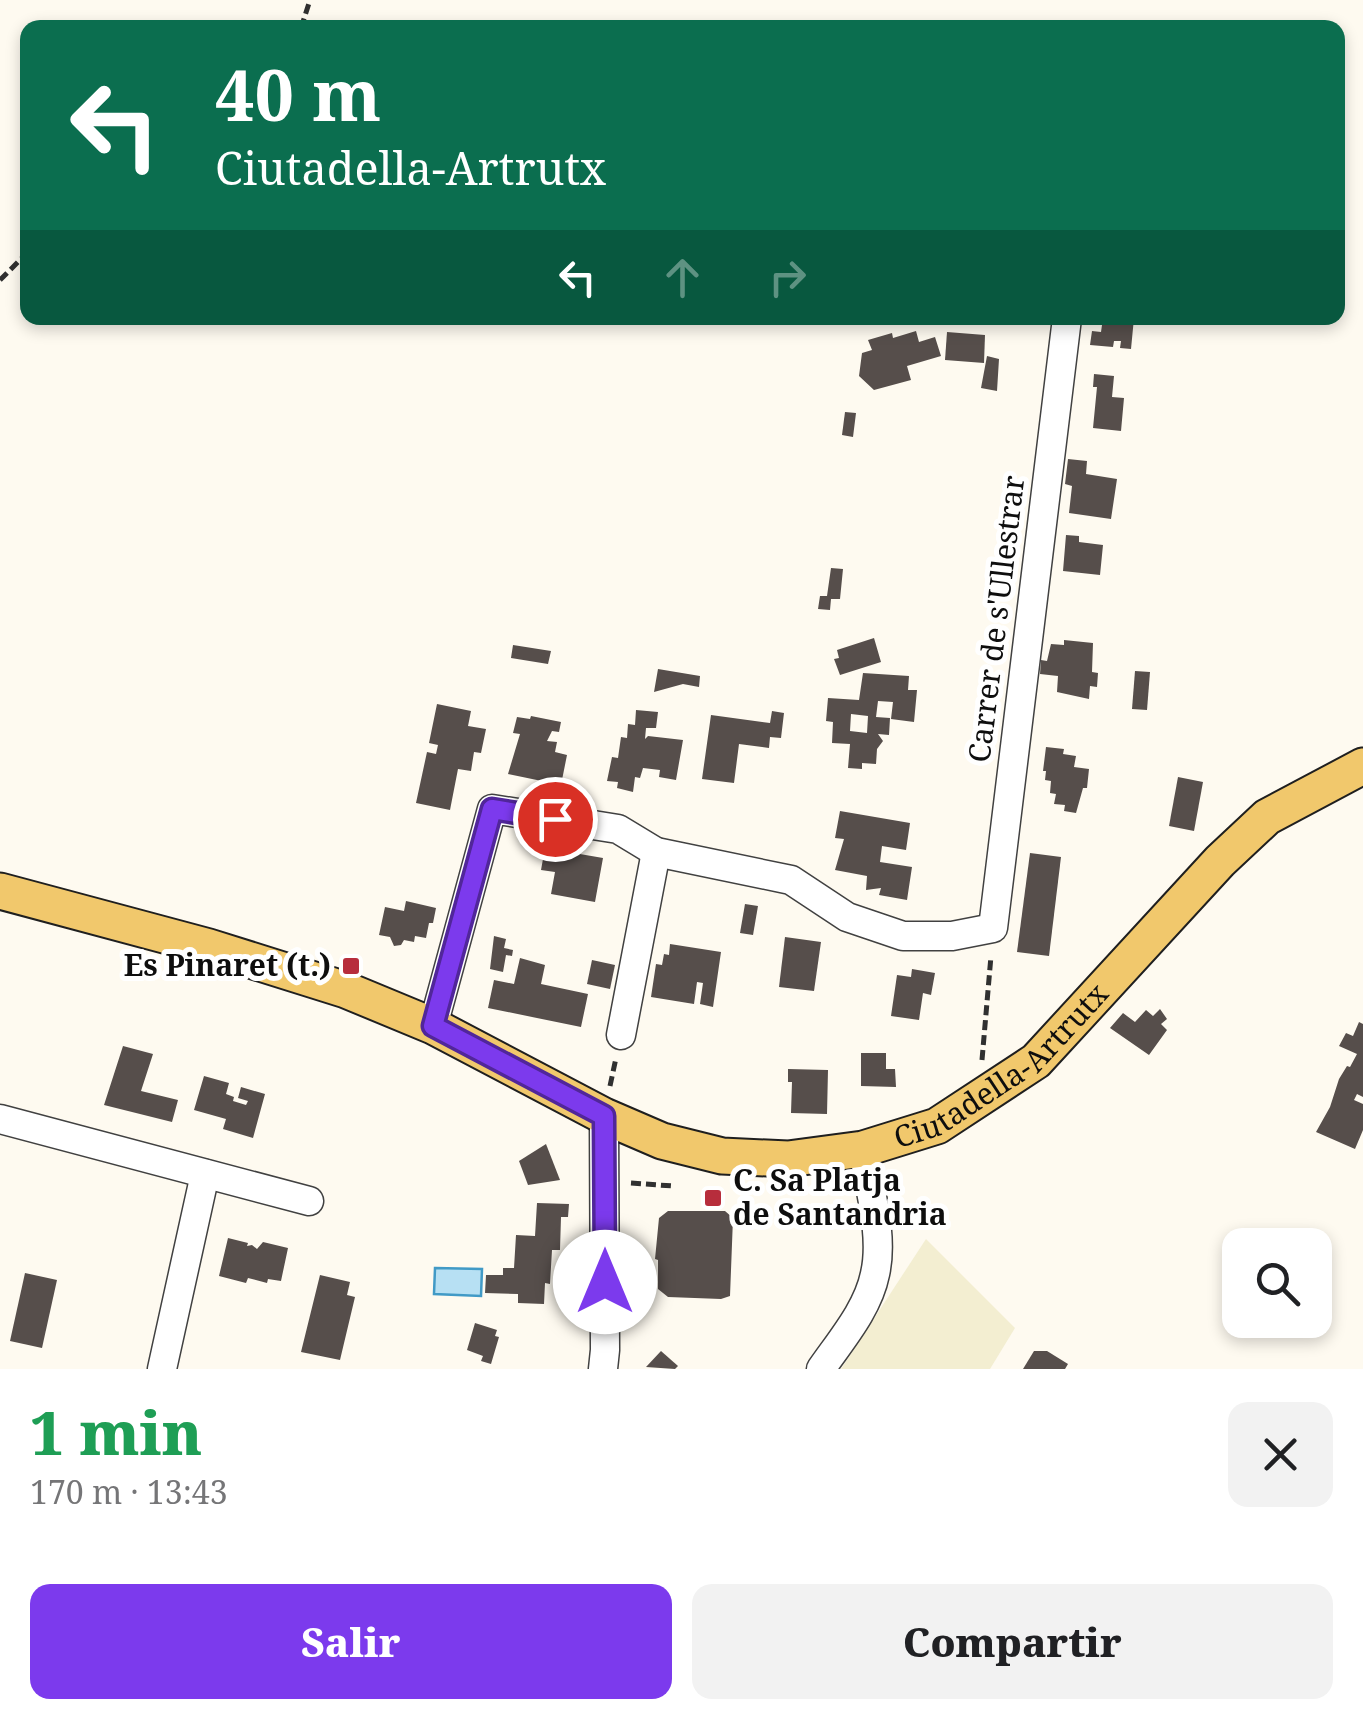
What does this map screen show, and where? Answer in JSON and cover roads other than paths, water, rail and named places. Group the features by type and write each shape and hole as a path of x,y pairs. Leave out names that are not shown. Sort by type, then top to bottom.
{"main road":[{"name":"Ciutadella-Artrutx","path":"0,891 226,952 346,990 433,1026 604,1116 662,1141 722,1156 788,1159 863,1149 937,1126 1036,1062 1220,861 1267,817 1363,766"}],"street":[{"name":"Carrer de s'Ullestrar","path":"656,852 791,880 847,917 904,936 952,936 993,928 1065,325"},
{"path":"433,1026 492,809 618,829 656,852 621,1036"},
{"path":"602,1369 604,1116"},
{"path":"0,1119 309,1201"},
{"path":"821,1369 861,1310 876,1273 876,1230 863,1149"},
{"path":"162,1369 205,1174"}],"water":[{"path":"435,1268 482,1269 481,1296 434,1294"}],"place":[{"name":"Es Pinaret (t.)","path":"351,966"},
{"name":"C. Sa Platja de Santandria","path":"713,1198"}]}
